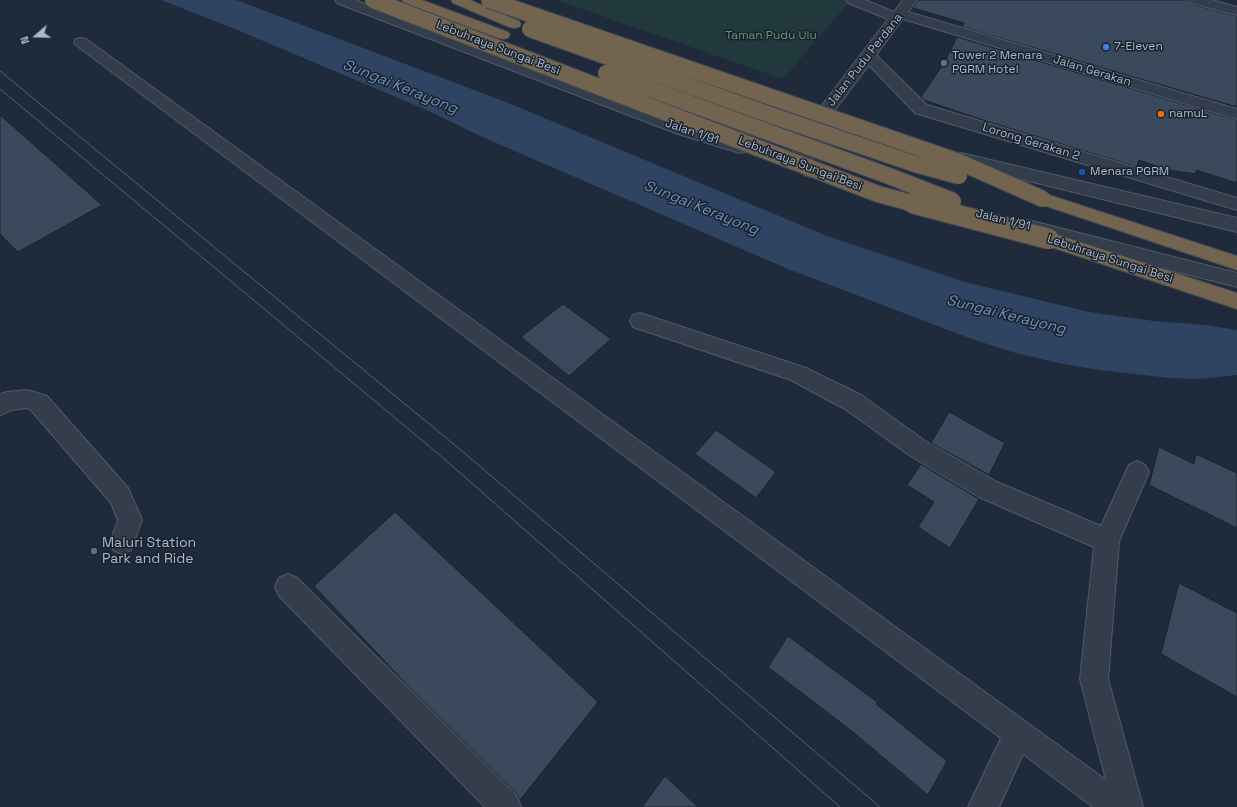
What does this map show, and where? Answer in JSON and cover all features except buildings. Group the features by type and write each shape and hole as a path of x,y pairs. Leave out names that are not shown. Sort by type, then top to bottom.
{"highway":[{"name":"Lebuhraya Sungai Besi","path":"373,0 878,194 1049,239 1237,301"},
{"path":"409,0 508,29 915,164 1043,199 1237,264"},
{"path":"458,0 508,29 1049,239"},
{"path":"490,0 957,161 1043,199"},
{"path":"490,0 596,42"}],"street":[{"name":"Jalan 1/91","path":"342,0 684,130 810,171 1237,280"},
{"name":"Jalan Gerakan","path":"853,0 898,16 1237,114"},
{"name":"Jalan Pudu Perdana","path":"810,171 802,156 802,142 910,0"},
{"path":"1196,0 1237,11"},
{"path":"81,42 1118,807"},
{"path":"560,83 601,83 621,69 623,58 596,42"},
{"path":"596,42 818,119 985,166 1237,225"},
{"name":"Lorong Gerakan 2","path":"868,55 921,109 1237,204"},
{"path":"640,321 798,374 853,402 917,448 989,490 1107,541"},
{"path":"2,400 27,399 39,402 120,496 130,520 122,542"},
{"path":"1128,807 1094,679 1107,541 1137,472"},
{"path":"288,587 506,807"},
{"path":"983,807 1018,733"}],"green space":[{"name":"Taman Pudu Ulu","path":"556,0 851,0 783,79"}],"water":[{"name":"Sungai Kerayong","path":"161,0 236,0 506,102 827,236 965,282 1089,312 1237,330 1237,375 1199,379 1170,378 1100,370 1063,364 1012,352 972,339 788,269 480,136 429,111 235,29"}],"tram line":[{"path":"0,71 456,446 880,807"},
{"path":"0,89 442,457 840,807"}],"place":[{"name":"7-Eleven","path":"1106,47"},
{"name":"Tower 2 Menara PGRM Hotel","path":"944,63"},
{"name":"namuL","path":"1161,114"},
{"name":"Menara PGRM","path":"1082,172"},
{"name":"Maluri Station Park and Ride","path":"94,551"}]}
